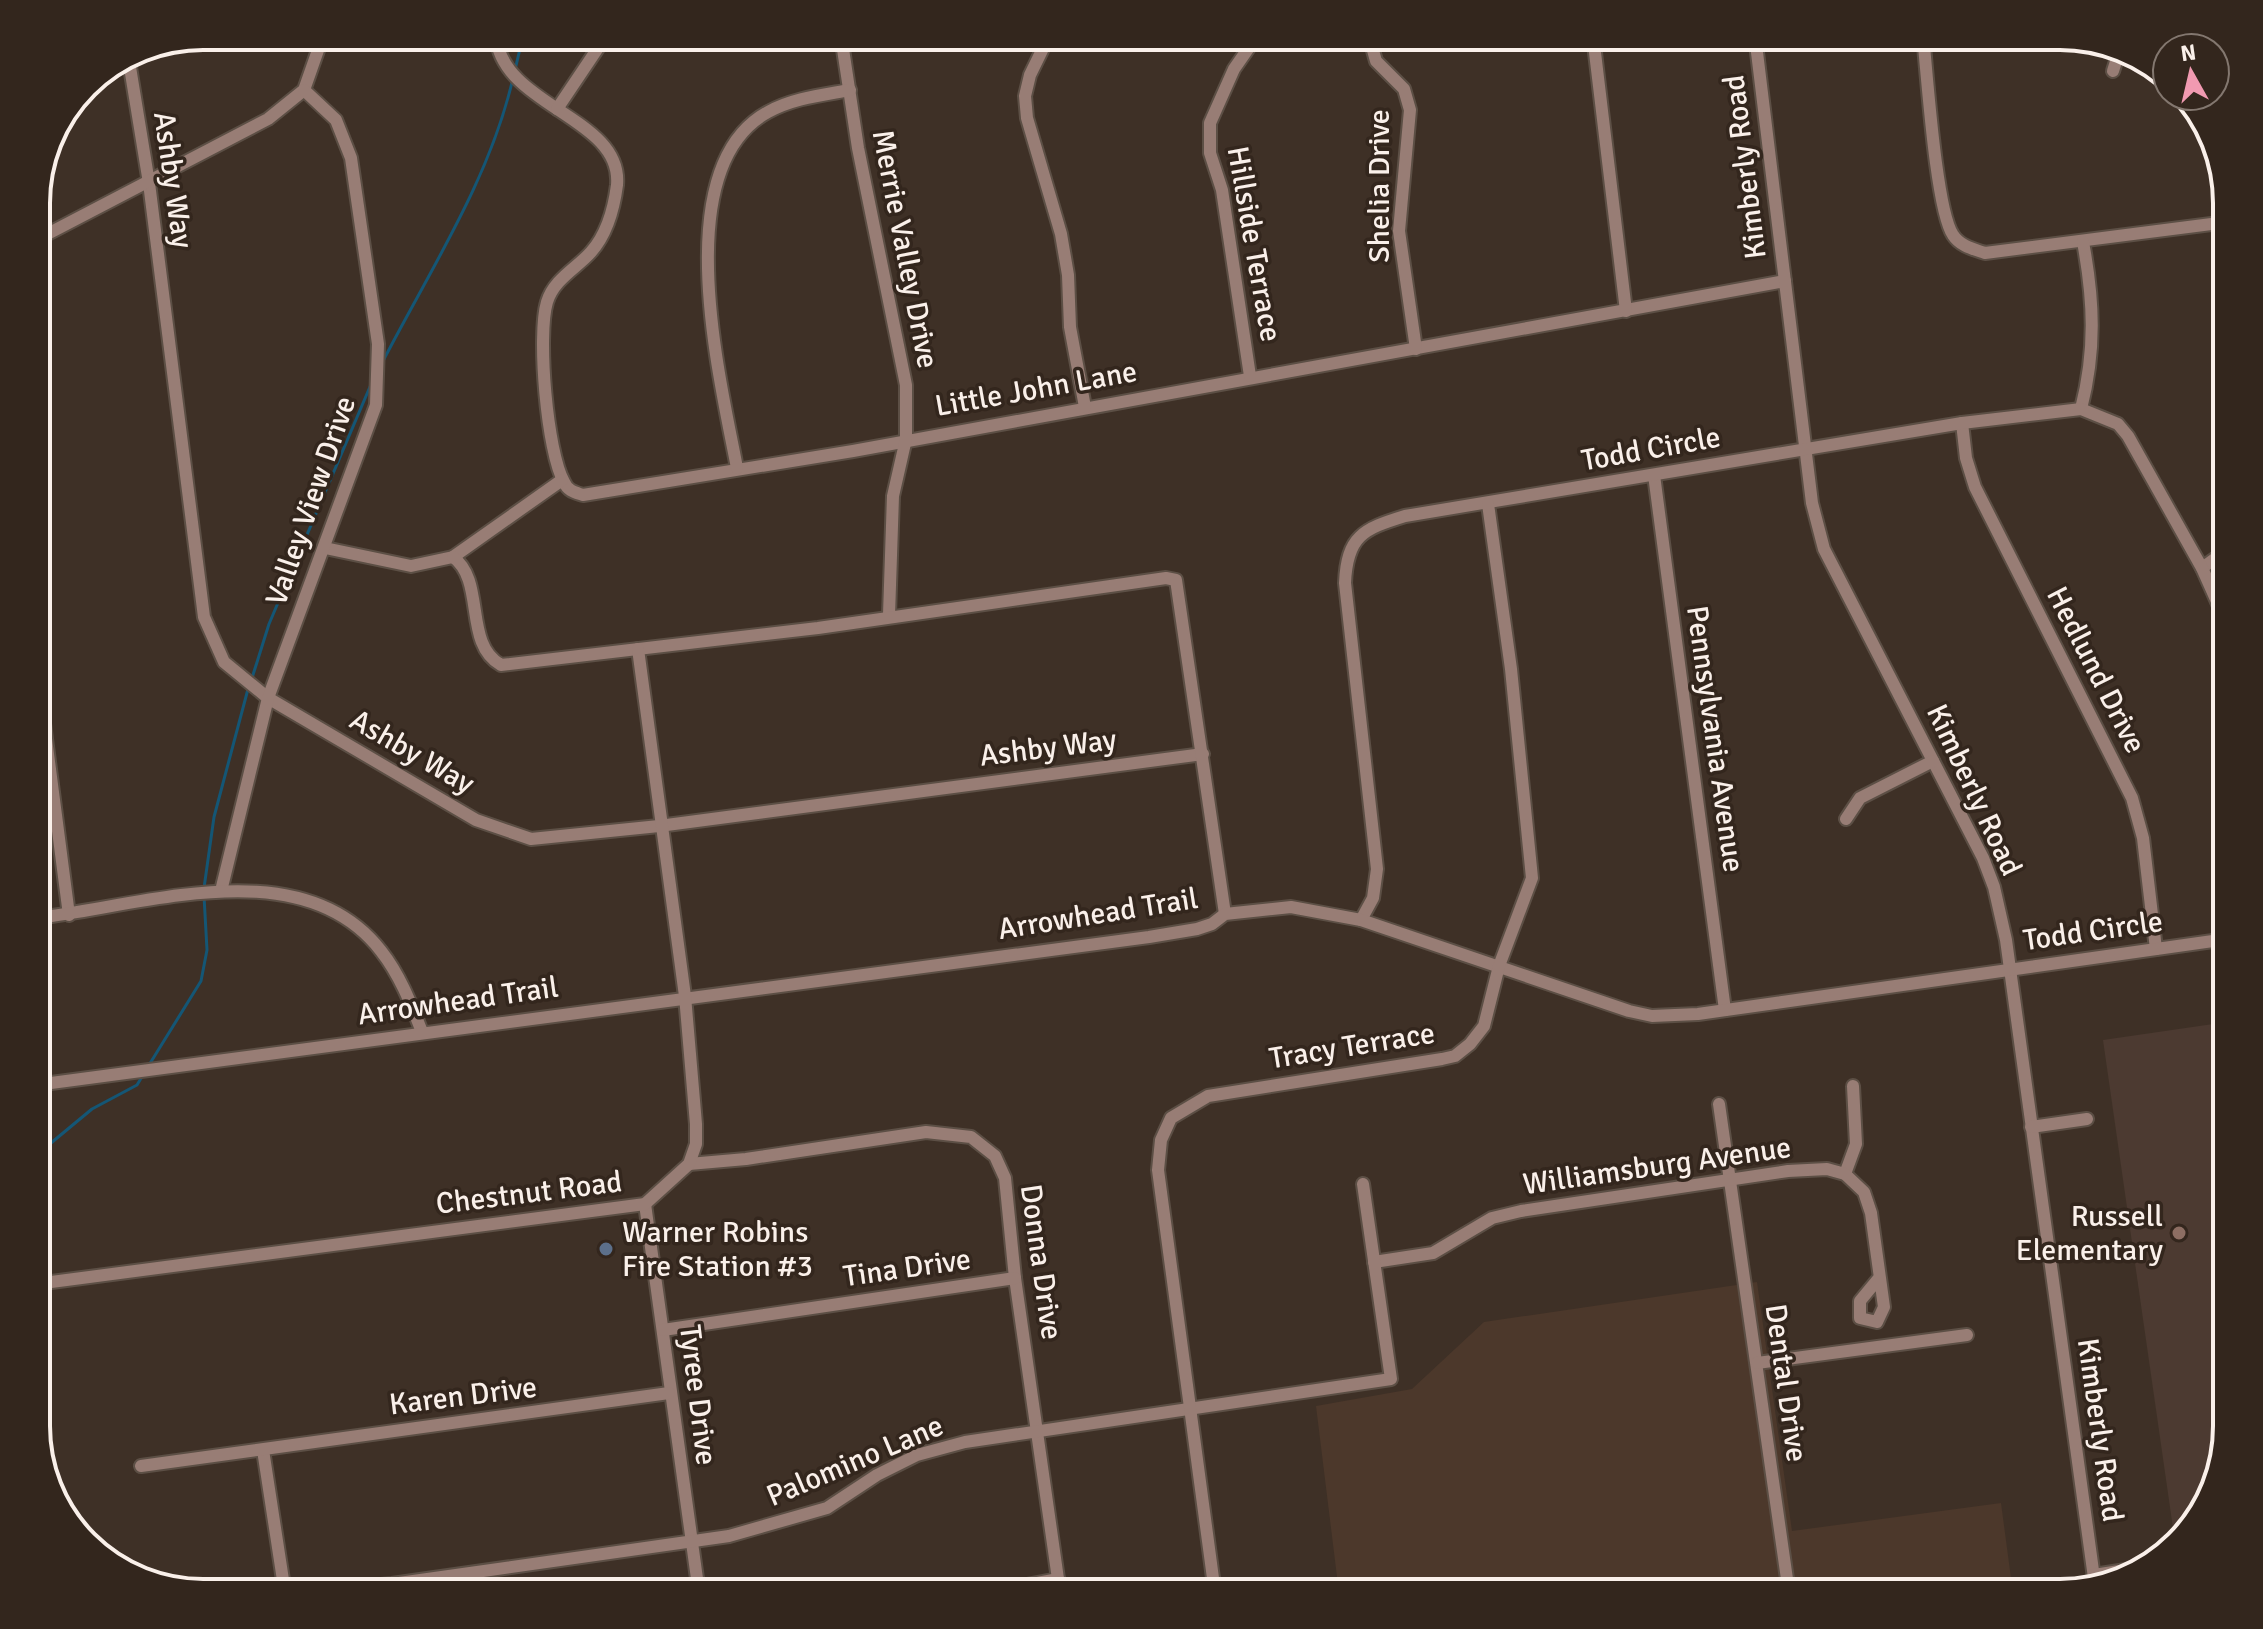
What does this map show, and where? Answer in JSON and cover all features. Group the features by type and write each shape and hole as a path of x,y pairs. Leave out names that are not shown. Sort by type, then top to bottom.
{"street":[{"path":"50,233 268,119 304,90 318,50"},
{"path":"325,548 411,566 453,557 562,480 556,459 542,349 547,300 568,272 591,252 608,225 617,185 616,165 603,145 518,83 503,50"},
{"path":"557,109 597,50"},
{"name":"Merrie Valley Drive","path":"843,50 858,148 906,385 906,439 893,496 889,615"},
{"path":"1042,50 1030,75 1025,96 1027,118 1061,234 1068,275 1070,327 1085,407"},
{"name":"Hillside Terrace","path":"1247,50 1234,69 1210,123 1210,153 1222,190 1250,376"},
{"name":"Shelia Drive","path":"1373,50 1376,61 1404,89 1410,110 1399,231 1416,349"},
{"path":"1595,50 1626,311"},
{"name":"Kimberly Road","path":"1757,50 1812,503 1824,549 1958,805 1994,887 2009,968 2094,1575"},
{"path":"1925,50 1944,209 1953,236 1964,245 1985,253 2213,224"},
{"path":"2113,71 2116,61"},
{"name":"Ashby Way","path":"130,68 149,183 204,617 224,662 268,698 476,820 518,836 550,838 1203,754"},
{"name":"Valley View Drive","path":"221,891 268,698 376,405 378,344 346,137 336,120 304,90"},
{"path":"737,468 710,306 711,204 720,167 749,127 767,112 798,101 850,90"},
{"path":"2081,409 2094,337 2094,300 2083,242"},
{"name":"Little John Lane","path":"562,480 571,492 583,495 1785,281"},
{"name":"Todd Circle","path":"1361,920 1373,898 1377,869 1348,630 1346,558 1354,540 1375,525 1405,516 1807,448 1962,423 2081,409 2118,424 2128,436 2213,593"},
{"name":"Hedlund Drive","path":"1962,423 1966,458 1975,487 2132,798 2143,838 2156,949"},
{"name":"Pennsylvania Avenue","path":"1654,475 1725,1010"},
{"name":"Tracy Terrace","path":"1213,1579 1189,1409 1188,1374 1158,1170 1161,1140 1171,1118 1190,1103 1208,1096 1455,1056 1470,1044 1484,1026 1499,966 1532,878 1511,669 1488,504"},
{"name":"Arrowhead Trail","path":"50,1083 685,996 1161,935 1212,924 1225,914 1176,580 1166,578 889,615 818,628 501,665 484,648 466,572 453,557"},
{"path":"2202,568 2213,560"},
{"path":"638,649 659,826 685,996 696,1124 696,1144 689,1164"},
{"path":"1846,819 1860,798 1933,761"},
{"path":"50,796 69,915"},
{"path":"50,917 221,891 296,895 338,913 359,928 387,958 422,1032"},
{"name":"Todd Circle","path":"1225,914 1291,907 1361,920 1578,996 1652,1016 1725,1010 2213,941"},
{"path":"1853,1086 1856,1144 1845,1174 1864,1192 1871,1213 1884,1307 1883,1316 1872,1322 1860,1318 1857,1310 1860,1301 1879,1278"},
{"name":"Dental Drive","path":"1719,1104 1787,1579"},
{"path":"2031,1127 2087,1119"},
{"name":"Donna Drive","path":"689,1164 746,1159 926,1132 971,1137 995,1156 1005,1178 1015,1278 1058,1579"},
{"name":"Chestnut Road","path":"50,1282 645,1204 689,1164"},
{"name":"Williamsburg Avenue","path":"1374,1262 1433,1253 1492,1218 1521,1211 1806,1170 1827,1169 1845,1174"},
{"path":"1363,1184 1374,1262"},
{"name":"Tyree Drive","path":"645,1204 697,1579"},
{"name":"Palomino Lane","path":"425,1579 629,1548 693,1542 777,1524 827,1508 877,1475 917,1455 965,1442 1391,1379 1374,1262"},
{"name":"Tina Drive","path":"663,1330 1015,1278"},
{"path":"1872,1322 1874,1347"},
{"path":"1757,1363 1967,1335"},
{"name":"Karen Drive","path":"141,1466 669,1393"},
{"path":"263,1450 283,1579"}],"shaded area":[{"name":"Russell Elementary","path":"2213,1024 2213,1436 2205,1475 2197,1494 2173,1529 2103,1040"},
{"path":"1757,1282 1792,1531 2001,1503 2011,1579 1337,1579 1316,1406 1412,1389 1484,1322"}],"waterway":[{"path":"515,70 520,50"},
{"path":"383,361 474,188 490,152 513,78"},
{"path":"252,678 269,624 372,382"},
{"path":"204,888 214,817 248,689"},
{"path":"149,1065 201,981 207,950 204,896"},
{"path":"51,1143 92,1109 137,1085 143,1075"}],"place":[{"name":"Russell Elementary","path":"2179,1233"},
{"name":"Warner Robins Fire Station #3","path":"606,1249"}]}
